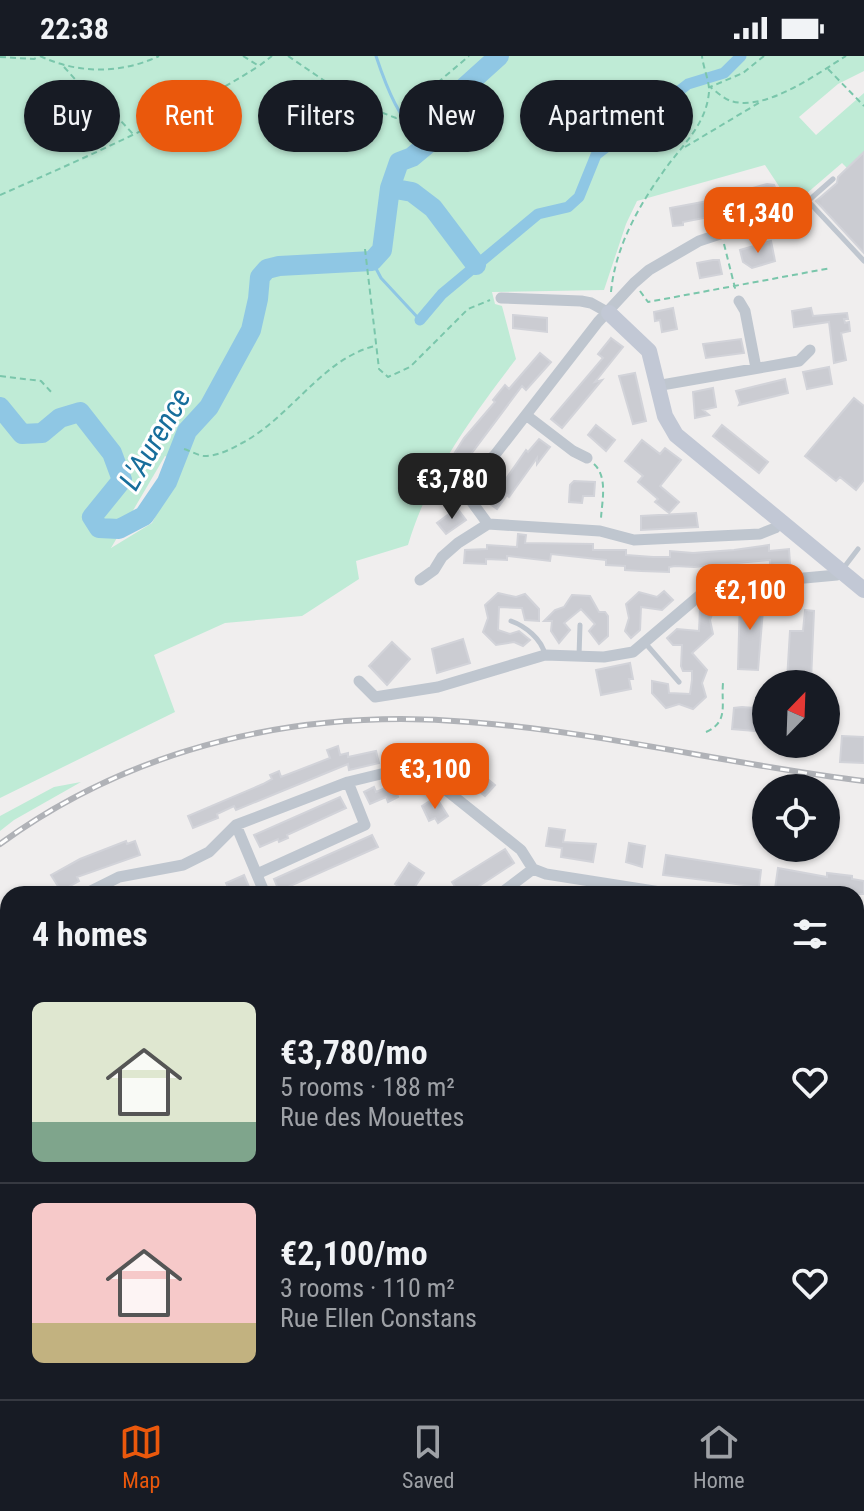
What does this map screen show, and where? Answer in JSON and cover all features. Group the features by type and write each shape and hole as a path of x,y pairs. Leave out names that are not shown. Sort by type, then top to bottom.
{"street":[{"path":"431,496 458,483 494,456 598,322 634,283 672,255 699,241 795,217"},
{"path":"501,298 581,301 609,313 636,335 649,351 665,416 676,435 864,590"},
{"path":"739,301 745,311 756,368"},
{"path":"656,386 799,361 810,350"},
{"path":"526,415 587,458"},
{"path":"458,483 488,524"},
{"path":"420,580 434,570 442,557 458,543 488,524 600,531 634,540 760,534 780,523"},
{"path":"359,681 375,697 438,687 545,655 604,657 633,652 706,590 728,585 837,575 841,571"},
{"path":"101,886 119,877 183,865 209,852 236,825 348,782 385,773 436,782 521,850 533,869 546,874 622,886"},
{"path":"257,874 365,825 348,782"},
{"path":"236,825 262,886"},
{"path":"511,886 533,869"}],"lane":[{"path":"833,179 808,201 864,261"},
{"path":"841,571 858,549"},
{"path":"511,621 522,625 543,647 545,655"},
{"path":"579,657 580,625"},
{"path":"646,644 679,682"}],"path":[{"path":"0,57 34,59 40,56 62,65 99,70 124,68 159,56"},
{"path":"243,56 259,66"},
{"path":"0,195 204,101 272,56"},
{"path":"288,56 357,103 396,118 469,56"},
{"path":"702,56 710,87 730,101 752,102 766,98"},
{"path":"710,87 743,73 764,56"},
{"path":"693,142 766,98 809,79 846,56"},
{"path":"62,65 104,111 120,120 134,135"},
{"path":"827,68 864,106"},
{"path":"693,132 702,116 710,87"},
{"path":"609,313 612,285 628,230 642,203 680,152"},
{"path":"722,233 739,301"},
{"path":"365,249 375,347 379,369 388,377 410,367 468,309 483,301 501,298"},
{"path":"634,283 648,302 831,268"},
{"path":"184,449 205,457 238,445 266,429 345,356 375,347"},
{"path":"0,376 41,381 53,394"},
{"path":"587,458 599,468 603,478 600,531"},
{"path":"706,732 717,727 722,720 723,683"}],"green space":[{"path":"0,56 864,56 864,71 838,84 799,117 816,135 864,93 864,152 847,168 842,163 792,206 765,165 637,201 604,290 492,292 495,304 502,306 516,359 453,447 428,494 408,545 356,561 359,579 302,616 225,623 154,655 175,712 0,798","holes":["165,456 182,465 152,523 111,548"]},
{"path":"81,782 0,831 0,816 54,787"}],"building":[{"path":"864,152 864,253 816,201 837,183 838,177"},
{"path":"767,184 774,185 783,206 755,208 673,226 670,208 729,197"},
{"path":"771,241 775,261 752,268 743,262 740,250"},
{"path":"719,260 722,274 700,278 697,263"},
{"path":"673,308 677,329 662,332 660,320 655,321 654,312"},
{"path":"811,308 813,316 847,313 848,319 844,319 845,323 849,322 850,331 841,333 846,360 834,363 829,322 794,327 792,311"},
{"path":"513,315 547,318 547,332 513,328"},
{"path":"611,338 623,347 595,382 602,380 562,428 551,419 603,358 598,354"},
{"path":"741,339 744,353 706,358 703,344"},
{"path":"540,353 551,362 526,390 522,386 465,462 454,454 505,385 509,389"},
{"path":"829,367 832,384 807,389 803,372"},
{"path":"635,373 646,421 633,424 619,376"},
{"path":"785,379 788,393 739,405 736,391"},
{"path":"713,388 716,407 703,410 709,415 695,418 693,392"},
{"path":"854,398 864,406 864,480 856,490 840,477 836,481 805,456"},
{"path":"596,425 615,440 606,451 588,435"},
{"path":"722,425 768,462 759,473 713,436"},
{"path":"539,439 550,447 537,464 537,458 497,509 486,501 497,487 499,489 526,450 528,452"},
{"path":"642,440 660,454 665,448 681,460 660,486 679,502 669,513 638,482 643,476 625,461"},
{"path":"574,481 595,482 594,496 583,496 582,503 569,502 570,485"},
{"path":"457,508 466,520 446,534 437,523"},
{"path":"696,513 698,527 641,530 641,516"},
{"path":"518,534 526,535 525,543 593,544 593,550 626,550 626,555 653,557 670,557 670,551 693,553 769,545 769,551 789,549 790,563 770,565 770,560 675,566 669,567 669,572 641,571 606,565 606,560 551,554 550,561 507,556 507,560 486,559 486,564 464,563 465,550 487,549 487,545 517,547"},
{"path":"664,591 673,600 662,610 641,607 640,630 631,638 625,631 629,618 626,604 639,592 657,597"},
{"path":"498,593 516,597 525,594 539,609 539,621 525,620 522,608 499,607 498,630 510,634 519,631 530,640 523,646 514,642 496,645 483,632 488,618 485,605"},
{"path":"572,595 590,596 599,612 605,612 608,616 608,636 599,644 589,631 595,624 581,609 564,623 570,630 559,643 551,631 552,621 544,621 555,610 564,607"},
{"path":"740,597 764,598 758,670 738,669"},
{"path":"709,600 715,607 710,620 713,634 692,653 707,670 702,683 706,697 693,709 679,704 666,708 652,693 652,681 668,684 669,693 690,694 692,680 692,671 683,671 681,666 682,645 673,645 667,638 677,629 699,631 700,608"},
{"path":"805,610 814,611 811,670 788,670 790,631 803,631"},
{"path":"463,639 470,663 437,673 432,649"},
{"path":"392,642 410,659 387,685 369,666"},
{"path":"630,663 631,689 601,695 596,670"},
{"path":"734,708 752,708 752,731 732,729"},
{"path":"842,736 864,737 864,763 840,762"},
{"path":"338,746 340,755 348,753 348,757 376,751 379,763 349,770 348,764 236,810 234,806 217,814 218,818 193,828 188,816 263,784 272,779 270,775 279,771 281,777 330,758 327,750"},
{"path":"403,748 428,750 458,759 452,775 401,763"},
{"path":"473,767 495,785 485,796 463,778"},
{"path":"395,784 398,797 388,802 386,797 370,804 364,792 374,787 376,792"},
{"path":"340,797 346,808 287,835 288,838 260,847 254,835"},
{"path":"436,797 448,816 438,823 435,818 429,821 422,806"},
{"path":"549,828 565,830 563,842 596,844 593,862 561,857 562,848 546,846"},
{"path":"372,835 378,847 290,886 277,886 274,879"},
{"path":"126,841 127,844 135,841 140,855 77,877 79,881 70,886 58,886 51,875 80,859"},
{"path":"629,843 645,846 642,867 626,862"},
{"path":"505,849 514,863 479,886 455,886 452,882"},
{"path":"666,855 761,870 759,886 663,875"},
{"path":"409,863 424,873 415,886 395,884"},
{"path":"778,868 827,877 827,873 852,876 852,879 864,881 864,886 775,886"},
{"path":"244,875 249,886 227,886 226,883"}],"waterway":[{"path":"376,56 399,110"},
{"name":"L'Aurence","path":"0,407 22,434 42,433 60,418 80,412 112,453 122,480 92,517 99,528 119,529 144,516 167,482 187,431 209,407 251,330 260,277 267,269 279,266 372,261 382,250 390,188 399,162 412,157 436,137 438,118 447,103 499,56"},
{"name":"L'Aurence","path":"420,320 442,294 538,214 568,207 579,197 596,155 688,84 724,73 741,56"},
{"name":"L'Aurence","path":"390,188 412,192 433,208 476,265"},
{"name":"L'Aurence","path":"372,261 381,278 420,320"}],"railway":[{"path":"0,844 52,810 107,781 164,758 284,728 345,721 407,719 519,727 864,781"}]}
